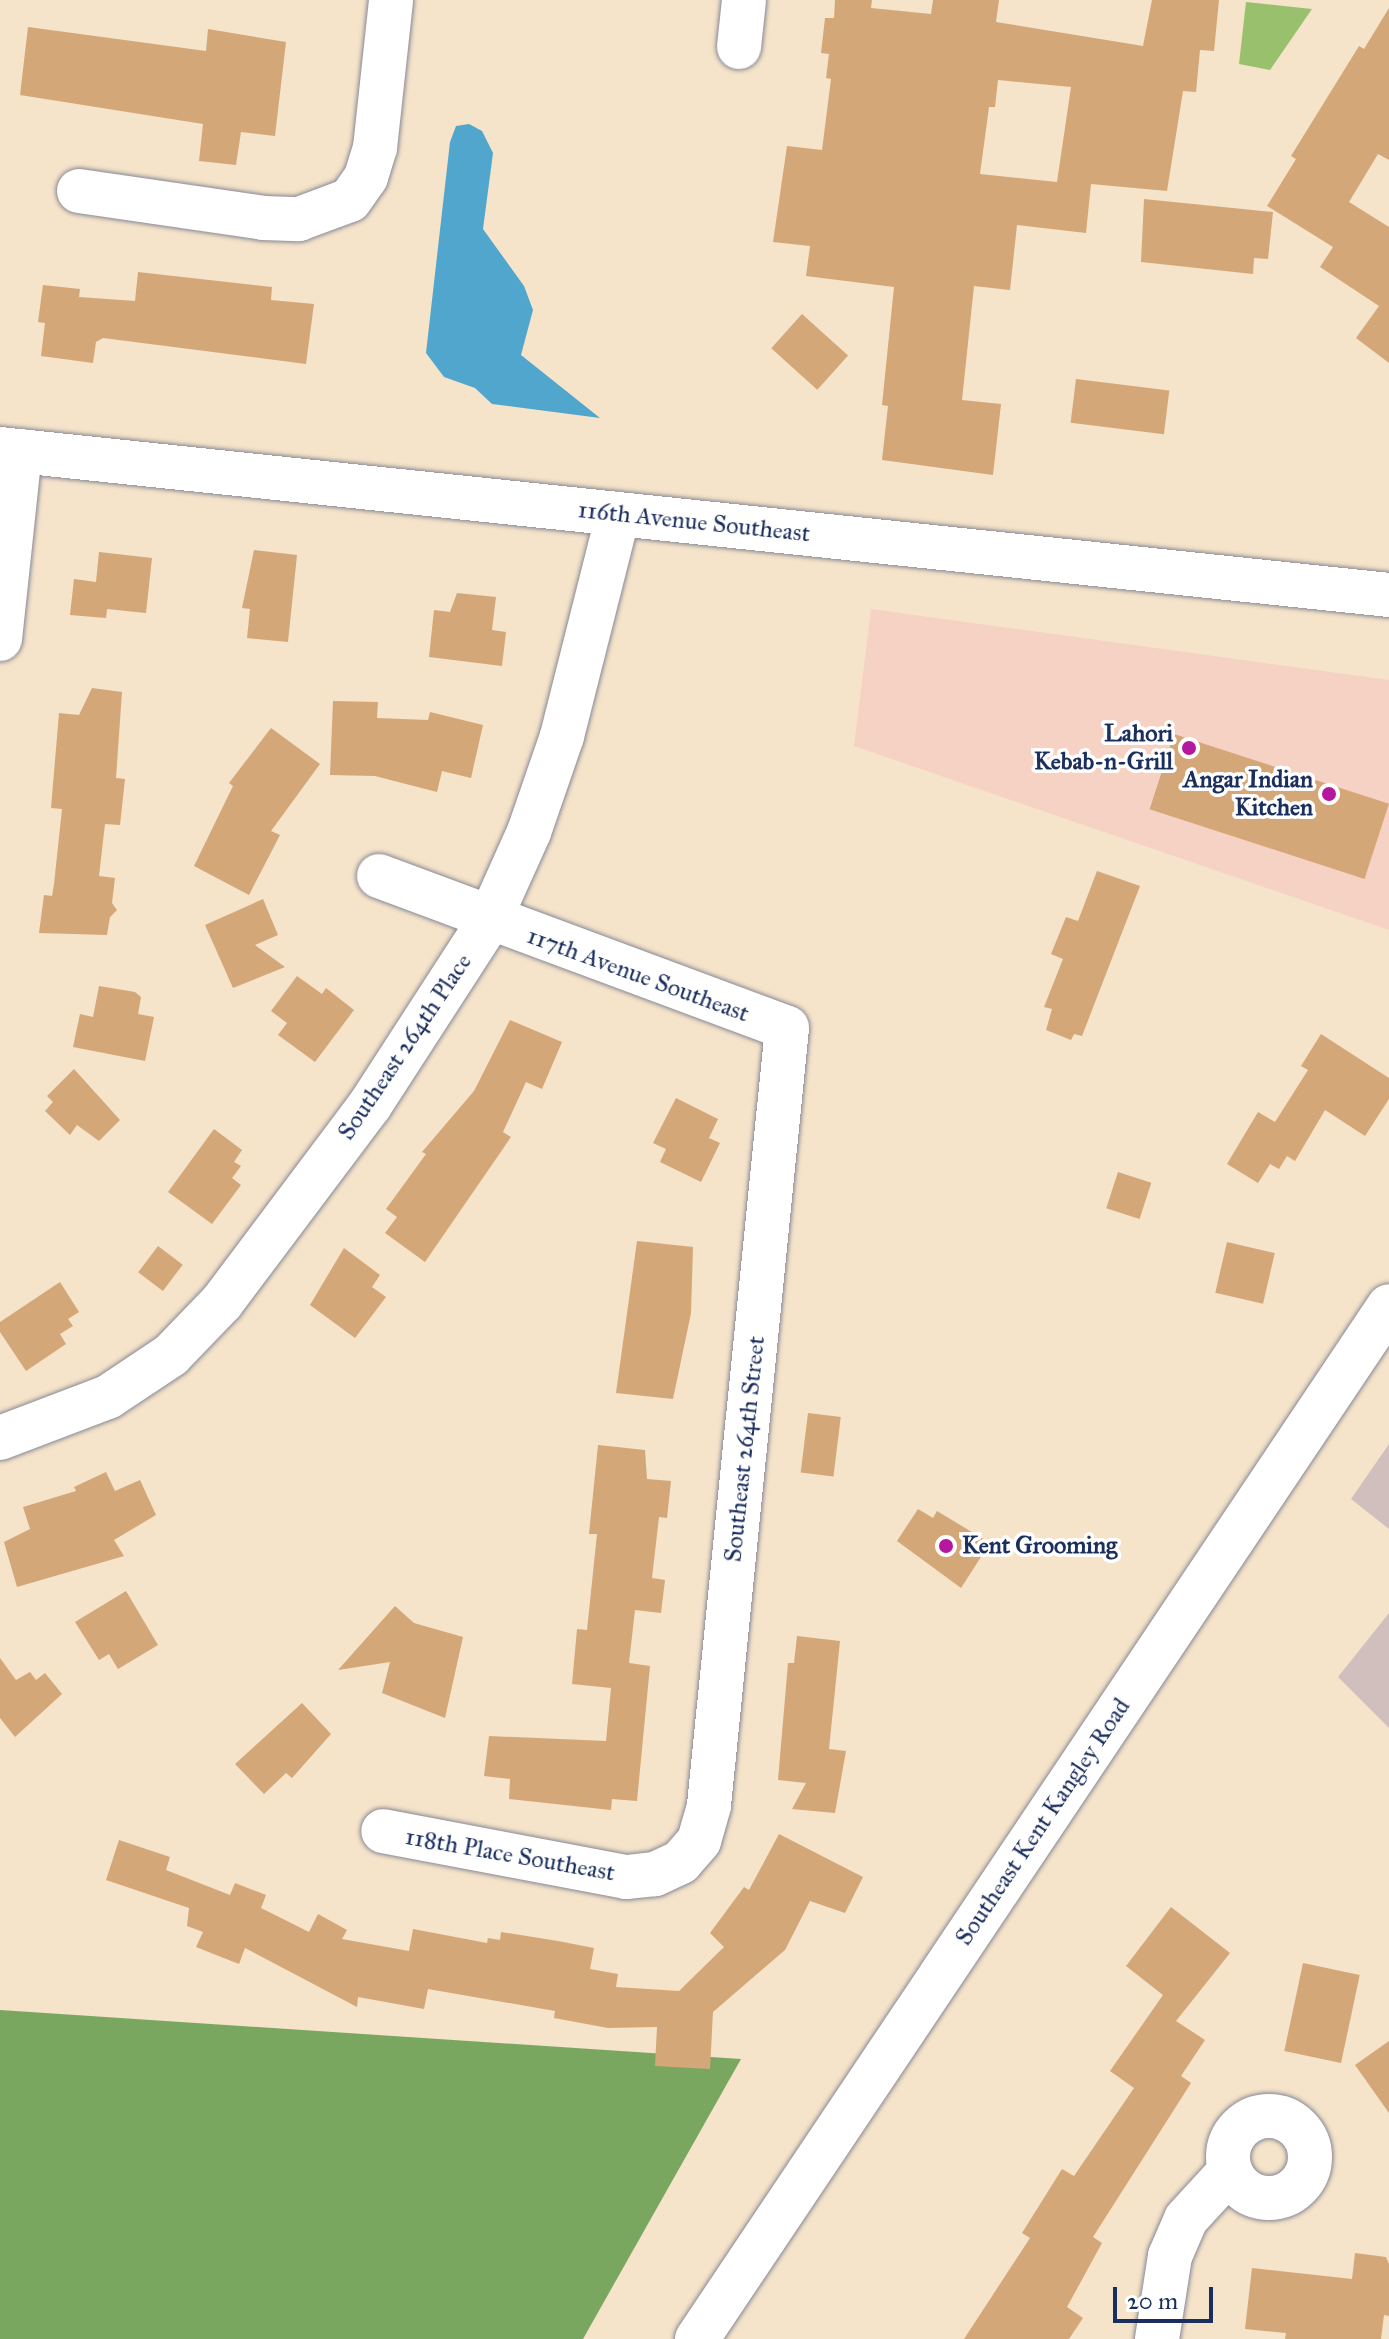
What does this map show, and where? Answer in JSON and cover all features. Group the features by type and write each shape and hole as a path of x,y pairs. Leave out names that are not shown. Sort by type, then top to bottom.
{"street":[{"path":"79,191 263,218 299,219 350,200 366,177 375,148 391,0"},
{"path":"739,47 744,0"},
{"path":"0,639 10,450"},
{"name":"116th Avenue Southeast","path":"10,450 1389,595"},
{"name":"Southeast 264th Place","path":"0,1438 108,1397 171,1355 222,1302 370,1105 489,921 529,832 562,736 618,514"},
{"name":"117th Avenue Southeast","path":"379,876 489,921 787,1028"},
{"name":"Southeast 264th Street","path":"681,1862 699,1841 709,1806 787,1028"},
{"name":"Southeast Kent Kangley Road","path":"697,2339 1389,1306"},
{"name":"118th Place Southeast","path":"383,1831 626,1877 655,1874 681,1862"},
{"path":"1157,2339 1170,2256 1186,2219 1230,2171"}],"shaded area":[{"path":"871,609 1389,680 1389,930 854,746"},
{"path":"1389,1444 1389,1529 1351,1499"},
{"path":"1389,1613 1389,1728 1338,1677"}],"green space":[{"path":"1246,2 1312,9 1270,70 1239,64"},
{"path":"0,2010 741,2059 583,2339 0,2339"}],"water":[{"path":"469,124 482,131 493,153 483,229 524,286 533,310 521,355 600,418 492,404 475,388 444,377 426,353 450,142 456,126"}],"building":[{"path":"835,0 872,0 871,8 931,14 933,0 999,0 996,22 1143,46 1152,0 1219,0 1214,51 1200,50 1196,92 1183,91 1167,191 1091,184 1086,233 1017,225 1010,290 974,286 962,400 1001,404 993,475 882,460 888,406 882,405 894,287 806,276 810,246 773,242 787,146 822,150 831,79 826,78 829,54 821,53 825,18 834,18","holes":["998,80 1071,87 1057,182 980,174 989,107 995,107"]},
{"path":"1389,8 1389,160 1378,154 1349,202 1389,227 1389,363 1356,338 1379,306 1320,267 1333,247 1267,206 1296,159 1291,156 1359,46 1364,49"},
{"path":"28,27 206,51 208,29 286,42 275,136 241,132 236,165 199,161 203,124 20,95"},
{"path":"1144,199 1273,212 1268,259 1254,258 1253,274 1141,262"},
{"path":"138,272 272,287 271,300 314,304 306,364 103,338 96,342 93,363 41,356 45,323 38,322 43,285 80,289 79,297 135,301"},
{"path":"802,314 848,355 817,390 771,348"},
{"path":"1076,379 1169,390 1164,434 1071,423"},
{"path":"254,550 297,555 288,642 247,638 250,609 242,608"},
{"path":"99,552 152,558 146,613 107,609 106,618 70,615 74,579 96,582"},
{"path":"457,593 496,597 492,630 506,632 502,666 429,657 434,610 450,612"},
{"path":"92,688 122,692 116,778 125,779 120,825 105,824 99,876 115,878 112,903 117,910 110,917 107,935 39,933 44,895 52,896 62,809 51,808 59,713 79,715"},
{"path":"333,701 378,702 377,718 428,720 430,712 483,725 471,778 442,771 437,792 375,776 330,775"},
{"path":"271,728 320,764 271,831 280,835 249,895 194,866 233,786 229,783"},
{"path":"1174,734 1389,804 1365,879 1150,809"},
{"path":"1097,871 1140,886 1082,1036 1074,1034 1071,1040 1046,1030 1052,1009 1044,1007 1063,959 1051,954 1066,917 1078,921"},
{"path":"263,899 278,935 255,945 285,967 233,988 205,925"},
{"path":"297,976 322,994 326,988 354,1010 315,1062 278,1035 287,1023 271,1011"},
{"path":"99,986 135,992 141,997 138,1014 154,1017 145,1061 73,1047 80,1014 93,1017"},
{"path":"510,1020 562,1042 542,1089 526,1082 503,1132 511,1137 425,1262 385,1233 397,1217 386,1209 426,1154 422,1152 474,1091"},
{"path":"1321,1034 1389,1078 1389,1099 1365,1136 1325,1110 1295,1161 1287,1156 1279,1169 1270,1164 1258,1183 1227,1164 1258,1112 1275,1122 1308,1070 1301,1066"},
{"path":"74,1069 120,1120 99,1141 77,1125 70,1135 45,1111 53,1102 47,1096"},
{"path":"676,1098 718,1119 709,1138 720,1143 701,1182 660,1162 666,1149 653,1143"},
{"path":"214,1129 242,1150 234,1162 241,1166 232,1178 241,1185 212,1224 168,1192"},
{"path":"1118,1172 1151,1183 1140,1219 1106,1208"},
{"path":"637,1241 693,1247 691,1313 673,1399 616,1393"},
{"path":"1227,1242 1275,1253 1263,1304 1215,1293"},
{"path":"158,1246 183,1265 163,1291 138,1272"},
{"path":"344,1248 380,1275 372,1287 386,1297 355,1338 310,1305"},
{"path":"60,1282 79,1312 68,1319 73,1326 60,1334 66,1344 26,1371 0,1332 0,1322"},
{"path":"808,1413 841,1417 833,1477 801,1473"},
{"path":"598,1445 645,1450 647,1479 671,1481 667,1518 659,1517 652,1578 665,1580 661,1613 635,1610 629,1663 650,1666 637,1801 612,1799 611,1810 509,1799 510,1779 484,1776 489,1736 606,1741 611,1688 572,1684 577,1629 587,1630 597,1534 589,1534"},
{"path":"106,1472 115,1491 140,1480 156,1515 114,1540 124,1556 17,1587 4,1542 30,1529 23,1507 76,1491 74,1487"},
{"name":"Kent Grooming","path":"918,1509 933,1518 937,1511 990,1543 961,1588 897,1541"},
{"path":"126,1591 158,1645 118,1669 109,1654 99,1660 75,1622"},
{"path":"395,1606 414,1623 463,1637 445,1718 382,1693 390,1662 338,1670"},
{"path":"797,1636 840,1641 829,1749 846,1751 835,1813 792,1809 806,1783 778,1780 788,1663 794,1663"},
{"path":"0,1658 16,1680 30,1672 36,1680 45,1673 62,1694 15,1737 0,1718"},
{"path":"302,1703 331,1734 292,1778 286,1773 264,1794 235,1764"},
{"path":"779,1834 863,1877 845,1913 810,1901 785,1950 713,2012 710,2069 655,2066 657,2027 608,2028 554,2018 555,2011 428,1989 424,2009 358,1997 357,2007 245,1948 239,1964 196,1947 203,1932 187,1926 189,1908 106,1880 119,1840 170,1857 166,1870 230,1895 235,1883 266,1895 261,1908 309,1932 318,1914 347,1930 342,1939 409,1951 413,1929 487,1943 488,1938 500,1940 501,1932 558,1941 594,1948 590,1969 618,1974 616,1987 679,1991 724,1947 710,1933 744,1887 749,1890"},
{"path":"1171,1907 1230,1953 1176,2021 1205,2040 1181,2076 1191,2083 1093,2237 1102,2243 1067,2307 1083,2318 1069,2339 964,2339 1030,2238 1022,2233 1062,2169 1074,2176 1134,2088 1110,2071 1163,1995 1126,1966"},
{"path":"1303,1963 1360,1975 1341,2063 1284,2051"},
{"path":"1389,2041 1389,2113 1355,2065"},
{"path":"1355,2253 1386,2257 1389,2264 1389,2316 1384,2315 1381,2339 1285,2339 1286,2333 1245,2329 1252,2268 1352,2279"}],"place":[{"name":"Lahori Kebab-n-Grill","path":"1189,748"},
{"name":"Angar Indian Kitchen","path":"1329,794"},
{"name":"Kent Grooming","path":"946,1546"}]}
